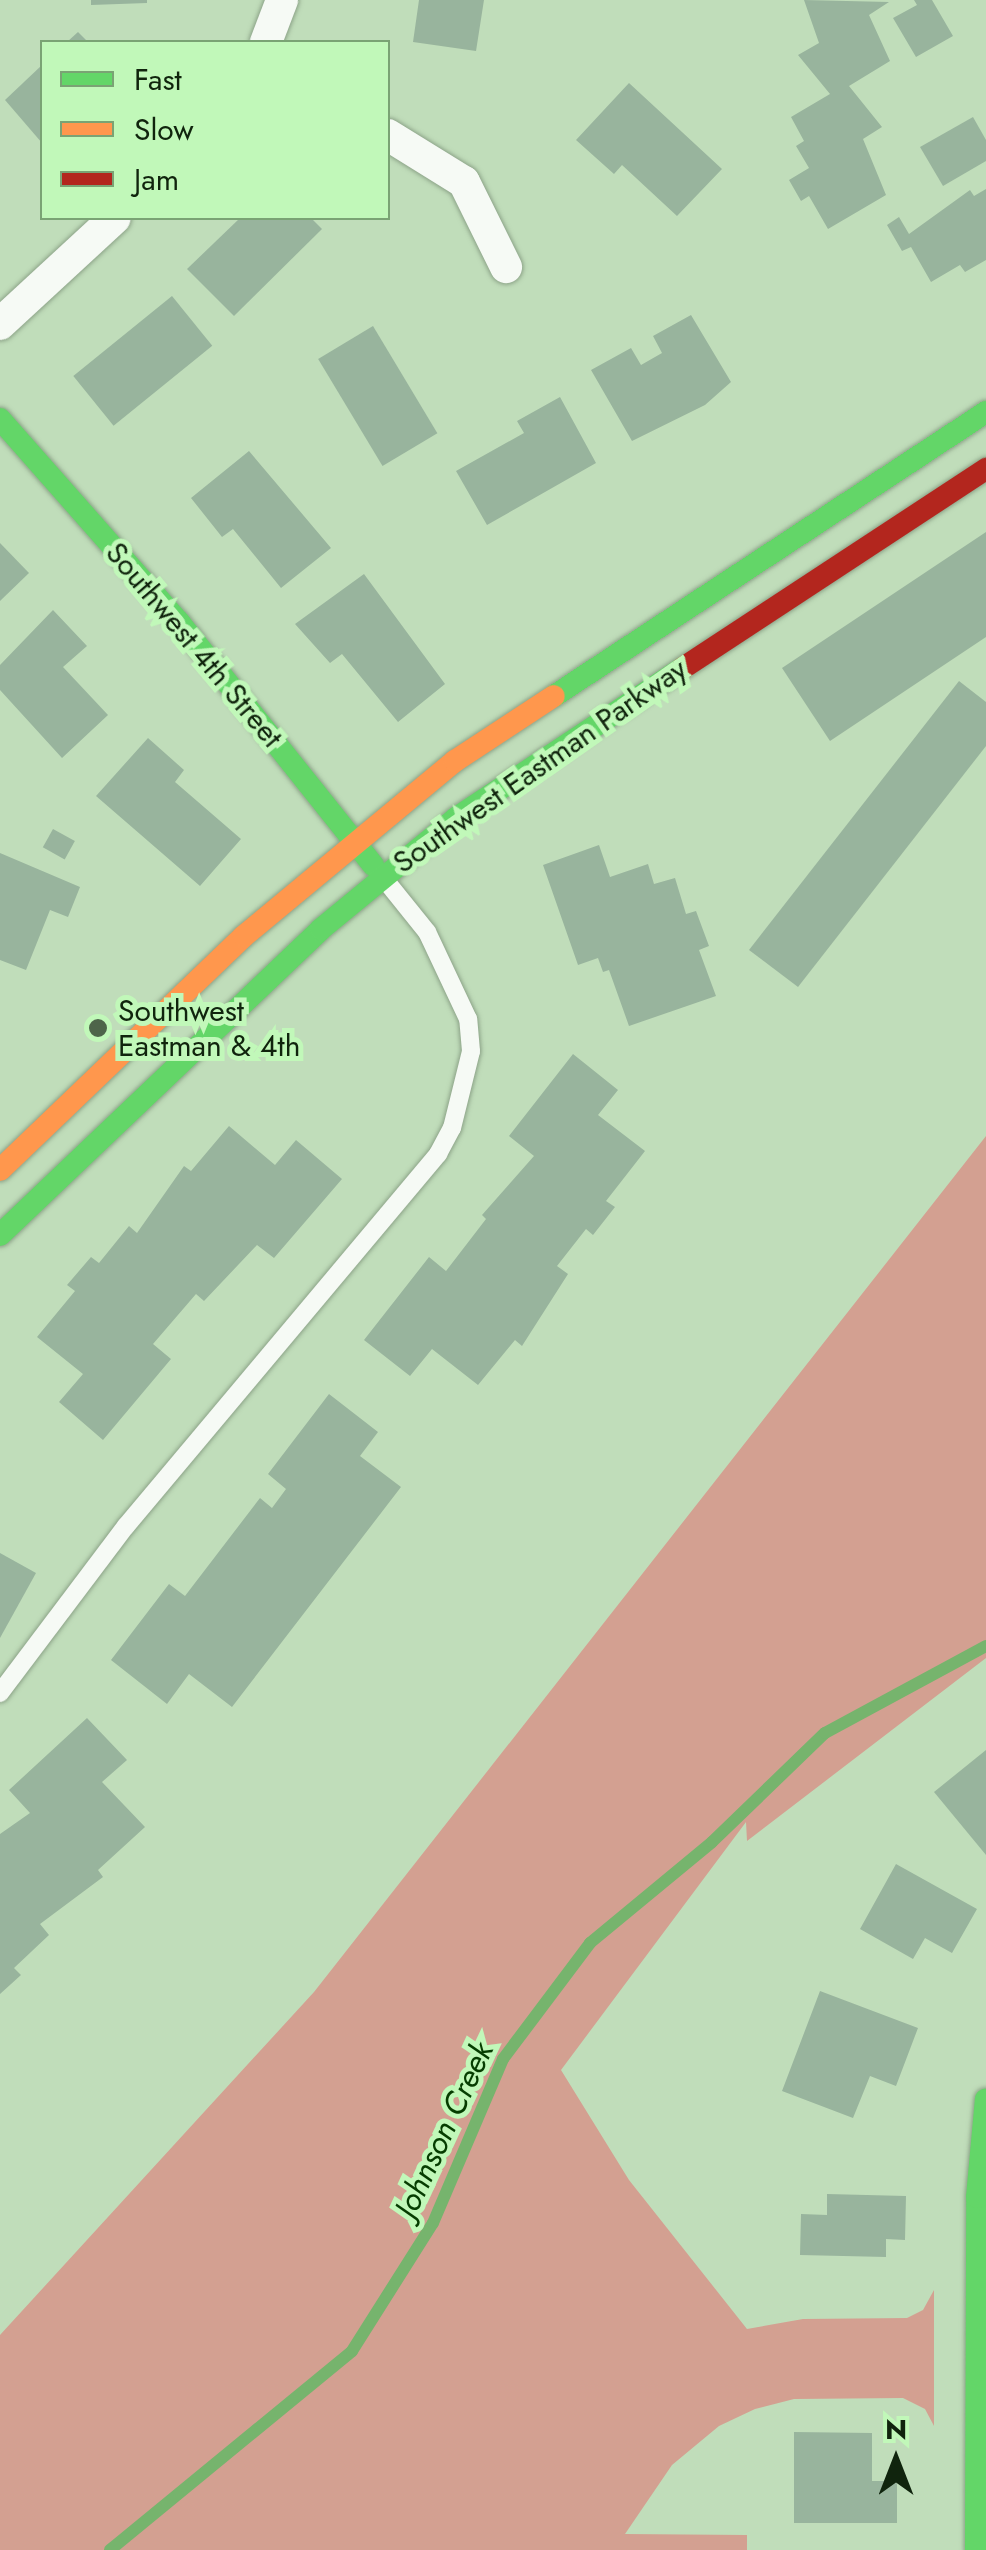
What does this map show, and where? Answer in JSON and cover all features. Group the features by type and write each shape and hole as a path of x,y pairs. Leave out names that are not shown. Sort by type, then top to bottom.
{"main road":[{"name":"Southwest Eastman Parkway","path":"0,1170 244,936 354,842 517,718 986,412"},
{"name":"Southwest 4th Street","path":"0,419 179,622 382,876"},
{"name":"Southwest Eastman Parkway","path":"0,1234 382,876 532,763 986,469"},
{"path":"976,2550 977,2197 986,2099"}],"street":[{"path":"267,40 282,0"},
{"path":"390,136 464,182 506,268"},
{"path":"0,324 114,220"}],"lane":[{"path":"0,1694 126,1526 452,1128 471,1051 468,1019 427,932 382,876"}],"shaded area":[{"path":"986,1136 986,1658 747,1841 746,1822 561,2070 629,2180 747,2329 803,2319 907,2318 923,2310 934,2290 934,2426 925,2409 903,2398 794,2399 755,2409 719,2426 672,2465 625,2534 747,2535 747,2550 0,2550 0,2335 314,1992"}],"building":[{"path":"91,0 147,0 147,3 91,5"},
{"path":"419,0 484,0 476,51 413,42"},
{"path":"804,0 889,2 869,15 890,61 849,86 882,127 863,139 886,195 828,229 809,196 801,201 789,180 809,168 796,146 804,141 791,117 830,94 798,55 819,43"},
{"path":"914,0 932,0 953,36 916,57 893,18 917,5"},
{"path":"78,32 86,40 69,40"},
{"path":"40,67 40,141 5,100"},
{"path":"629,83 722,169 677,216 622,165 614,174 576,140"},
{"path":"973,117 986,140 986,161 943,186 920,147"},
{"path":"986,189 986,260 965,272 960,265 931,282 911,247 902,251 887,225 899,217 909,234 970,190 974,196"},
{"path":"238,220 313,220 322,229 234,316 187,269"},
{"path":"172,296 212,346 114,426 73,376"},
{"path":"691,315 731,382 705,405 632,441 591,370 631,348 641,365 662,353 653,336"},
{"path":"373,326 437,433 383,466 318,359"},
{"path":"560,397 596,463 487,525 456,471 524,433 517,421"},
{"path":"249,451 331,548 281,588 233,529 222,537 191,498"},
{"path":"986,532 986,637 830,741 782,668"},
{"path":"0,543 29,573 0,601"},
{"path":"364,574 445,684 398,722 342,654 330,663 295,624"},
{"path":"53,610 87,646 63,667 108,715 62,758 0,690 0,665"},
{"path":"959,681 986,702 986,746 798,987 749,950"},
{"path":"148,738 184,770 175,782 241,839 200,886 96,796"},
{"path":"53,829 75,841 65,859 43,847"},
{"path":"599,845 610,877 648,864 654,884 675,878 686,914 696,911 709,946 699,950 716,996 629,1026 609,970 603,972 598,958 578,965 543,865"},
{"path":"0,853 80,887 68,917 50,910 26,970 0,960"},
{"path":"573,1054 618,1090 598,1115 645,1151 606,1201 615,1207 593,1235 586,1229 557,1266 568,1274 522,1346 515,1340 478,1385 432,1349 410,1376 364,1340 429,1257 446,1271 486,1219 482,1215 534,1156 509,1136"},
{"path":"229,1126 275,1165 296,1140 342,1179 274,1258 257,1245 204,1301 196,1294 153,1344 171,1359 103,1440 59,1402 83,1374 37,1337 75,1291 67,1285 91,1257 99,1263 129,1226 137,1233 184,1166 191,1171"},
{"path":"329,1394 378,1432 360,1456 401,1487 232,1707 189,1674 167,1704 111,1660 169,1584 185,1596 260,1498 272,1508 286,1489 268,1474"},
{"path":"0,1553 36,1573 0,1638"},
{"path":"87,1718 127,1760 102,1782 145,1827 98,1870 103,1877 40,1924 49,1935 14,1968 21,1975 0,1994 0,1834 30,1813 9,1790"},
{"path":"986,1750 986,1855 934,1792"},
{"path":"896,1864 977,1909 952,1953 925,1938 913,1959 860,1929"},
{"path":"820,1991 918,2028 896,2086 870,2076 853,2118 782,2091"},
{"path":"827,2194 906,2196 905,2240 886,2239 886,2257 800,2255 801,2214 827,2215"},
{"path":"794,2432 872,2433 872,2481 897,2481 897,2523 794,2523"}],"waterway":[{"name":"Johnson Creek","path":"110,2550 352,2351 433,2223 503,2059 590,1943 712,1842 825,1733 986,1646"}],"traffic: fast":[{"path":"554,696 986,412"},
{"path":"0,419 179,622 373,865"},
{"path":"0,1235 321,929 456,818 683,668"},
{"path":"976,2550 977,2197 986,2099"}],"traffic: slow":[{"path":"0,1170 244,936 455,761 554,696"}],"traffic: jam":[{"path":"683,668 986,469"}],"place":[{"name":"Southwest Eastman & 4th","path":"98,1028"}]}
